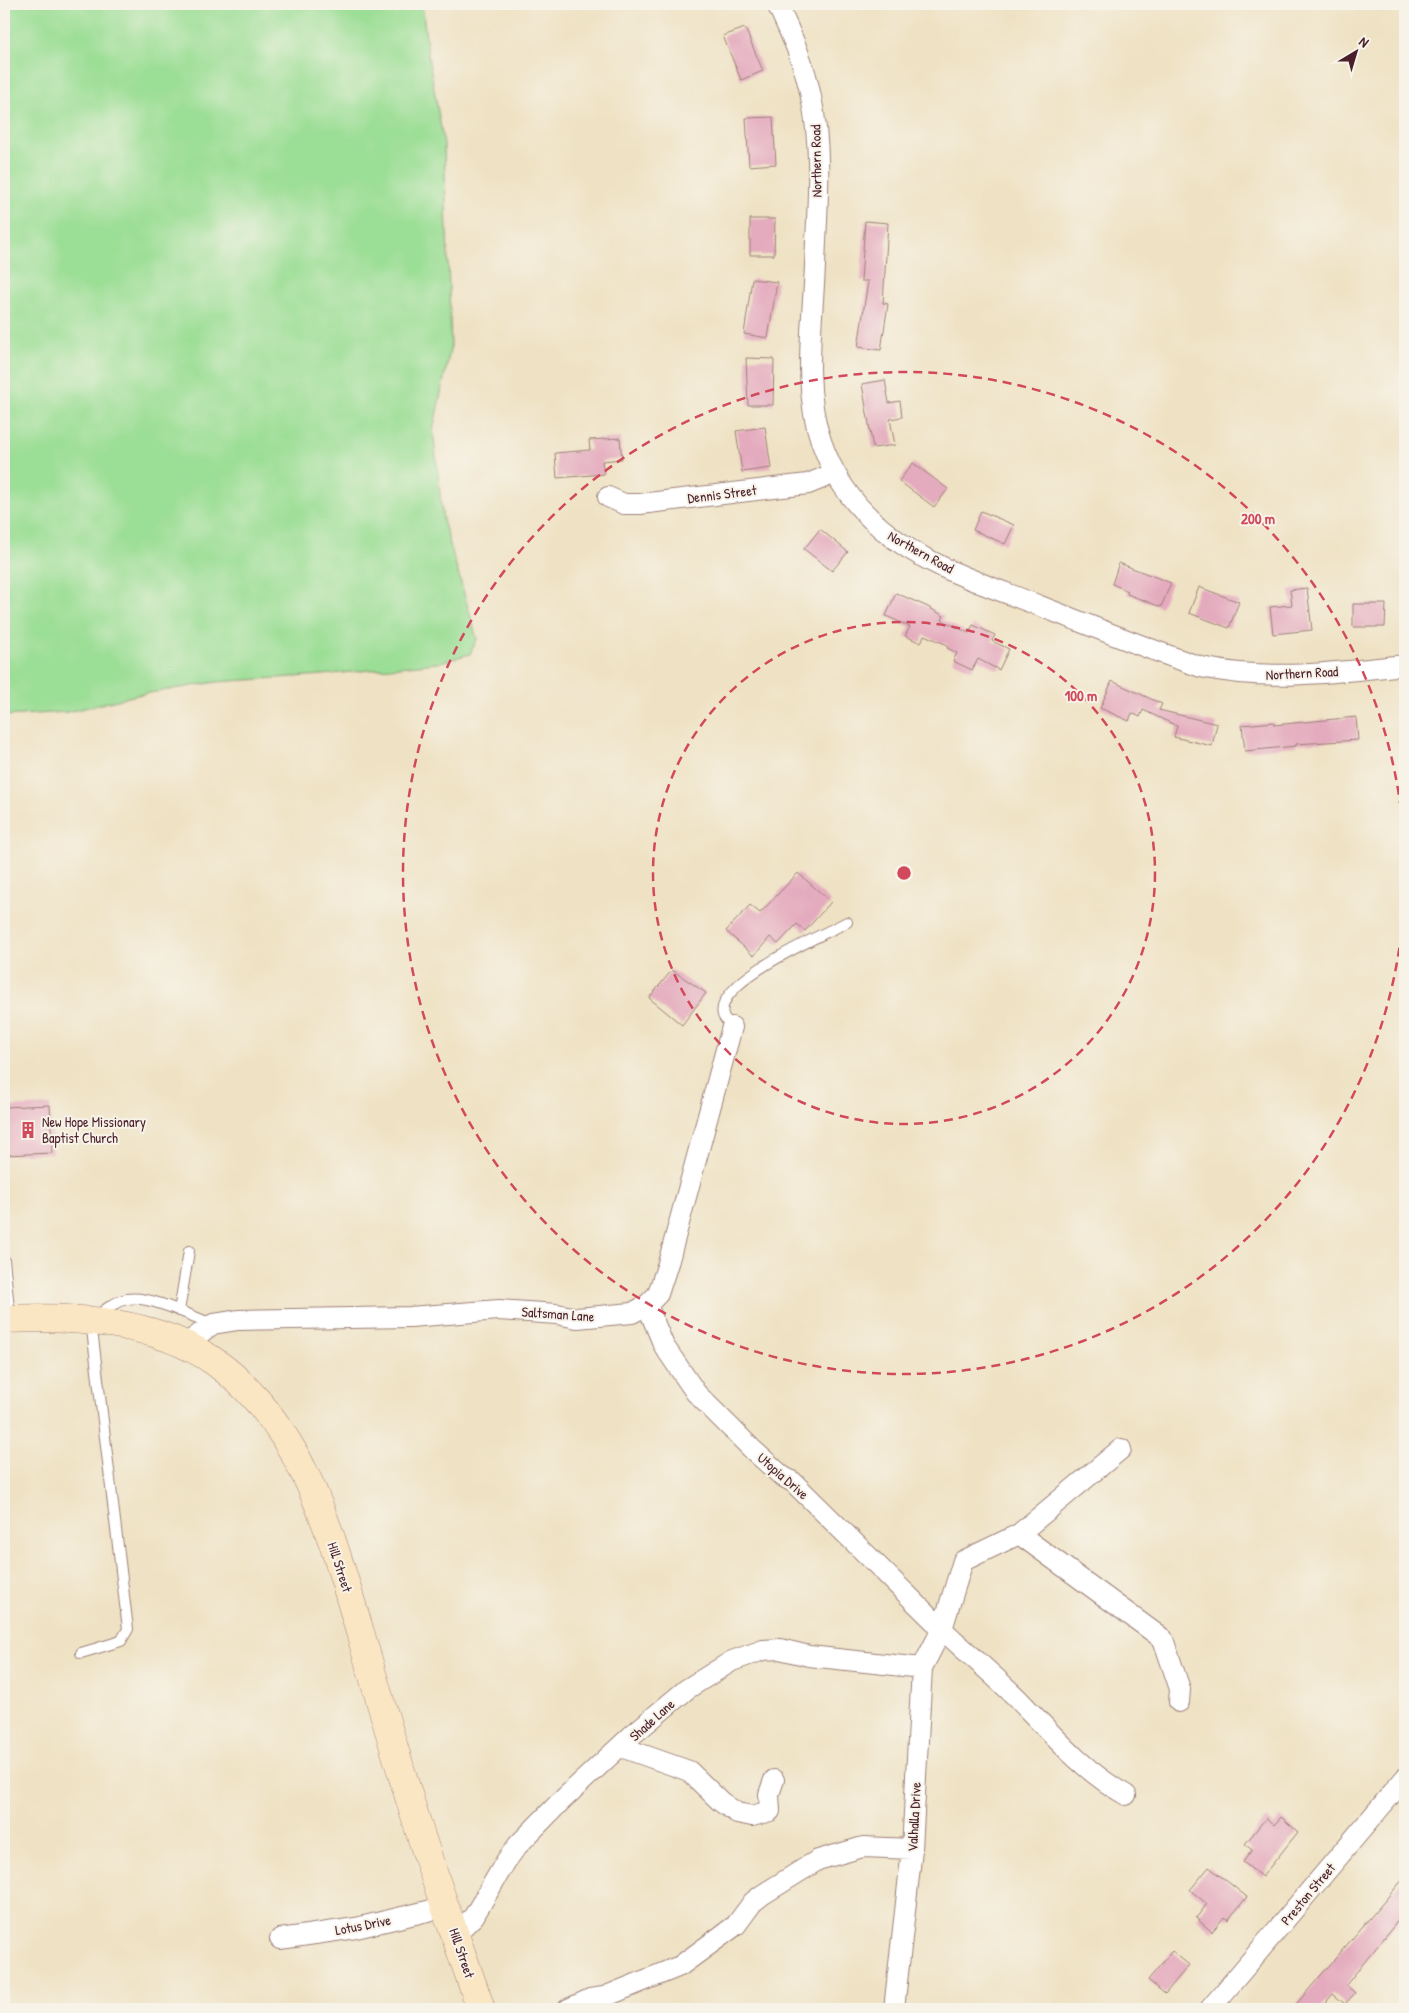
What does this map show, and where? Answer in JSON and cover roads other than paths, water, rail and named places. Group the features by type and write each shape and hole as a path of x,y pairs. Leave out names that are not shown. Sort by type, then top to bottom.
{"street":[{"name":"Northern Road","path":"777,4 804,69 816,123 817,210 812,384 820,439 844,490 862,512 884,531 933,561 986,585 1201,667 1228,673 1283,676 1405,665"},
{"name":"Dennis Street","path":"608,497 624,504 640,504 808,484 835,473"},
{"path":"647,1306 658,1294 732,1028"},
{"name":"Saltsman Lane","path":"183,1346 212,1324 238,1320 410,1317 499,1310 556,1314 578,1318 632,1313 647,1306"},
{"name":"Utopia Drive","path":"647,1306 664,1346 696,1393 753,1450 782,1476 792,1482 942,1629"},
{"name":"Hill Street","path":"7,1319 91,1321 124,1325 155,1334 214,1362 262,1406 284,1435 301,1466 316,1500 339,1564 410,1801 481,2009"},
{"name":"Valhalla Drive","path":"894,2009 912,1849 922,1668 942,1629 962,1561 1019,1534 1121,1449"},
{"path":"1019,1534 1163,1639 1180,1689 1179,1702"},
{"path":"942,1629 1019,1700 1086,1769 1126,1795"},
{"name":"Shade Lane","path":"455,1935 474,1916 506,1861 518,1845 560,1802 687,1689 732,1661 763,1650 780,1649 809,1656 922,1668"},
{"path":"621,1747 689,1771 721,1802 737,1813 752,1816 770,1811 769,1794 774,1780"},
{"name":"Preston Street","path":"1210,2009 1405,1778"},
{"path":"568,2009 590,1999 604,1997 680,1966 736,1925 753,1902 762,1895 818,1860 863,1847 912,1849"},
{"name":"Lotus Drive","path":"280,1939 356,1928 436,1909 445,1905"}],"lane":[{"path":"732,1028 723,1015 724,1004 732,990 747,975 848,922"},
{"path":"178,1311 189,1250"},
{"path":"4,1260 7,1319"},
{"path":"81,1653 121,1641 128,1629 91,1321 111,1305 128,1299 143,1300 212,1324"}],"place":[{"name":"New Hope Missionary Baptist Church","path":"28,1130"}]}
